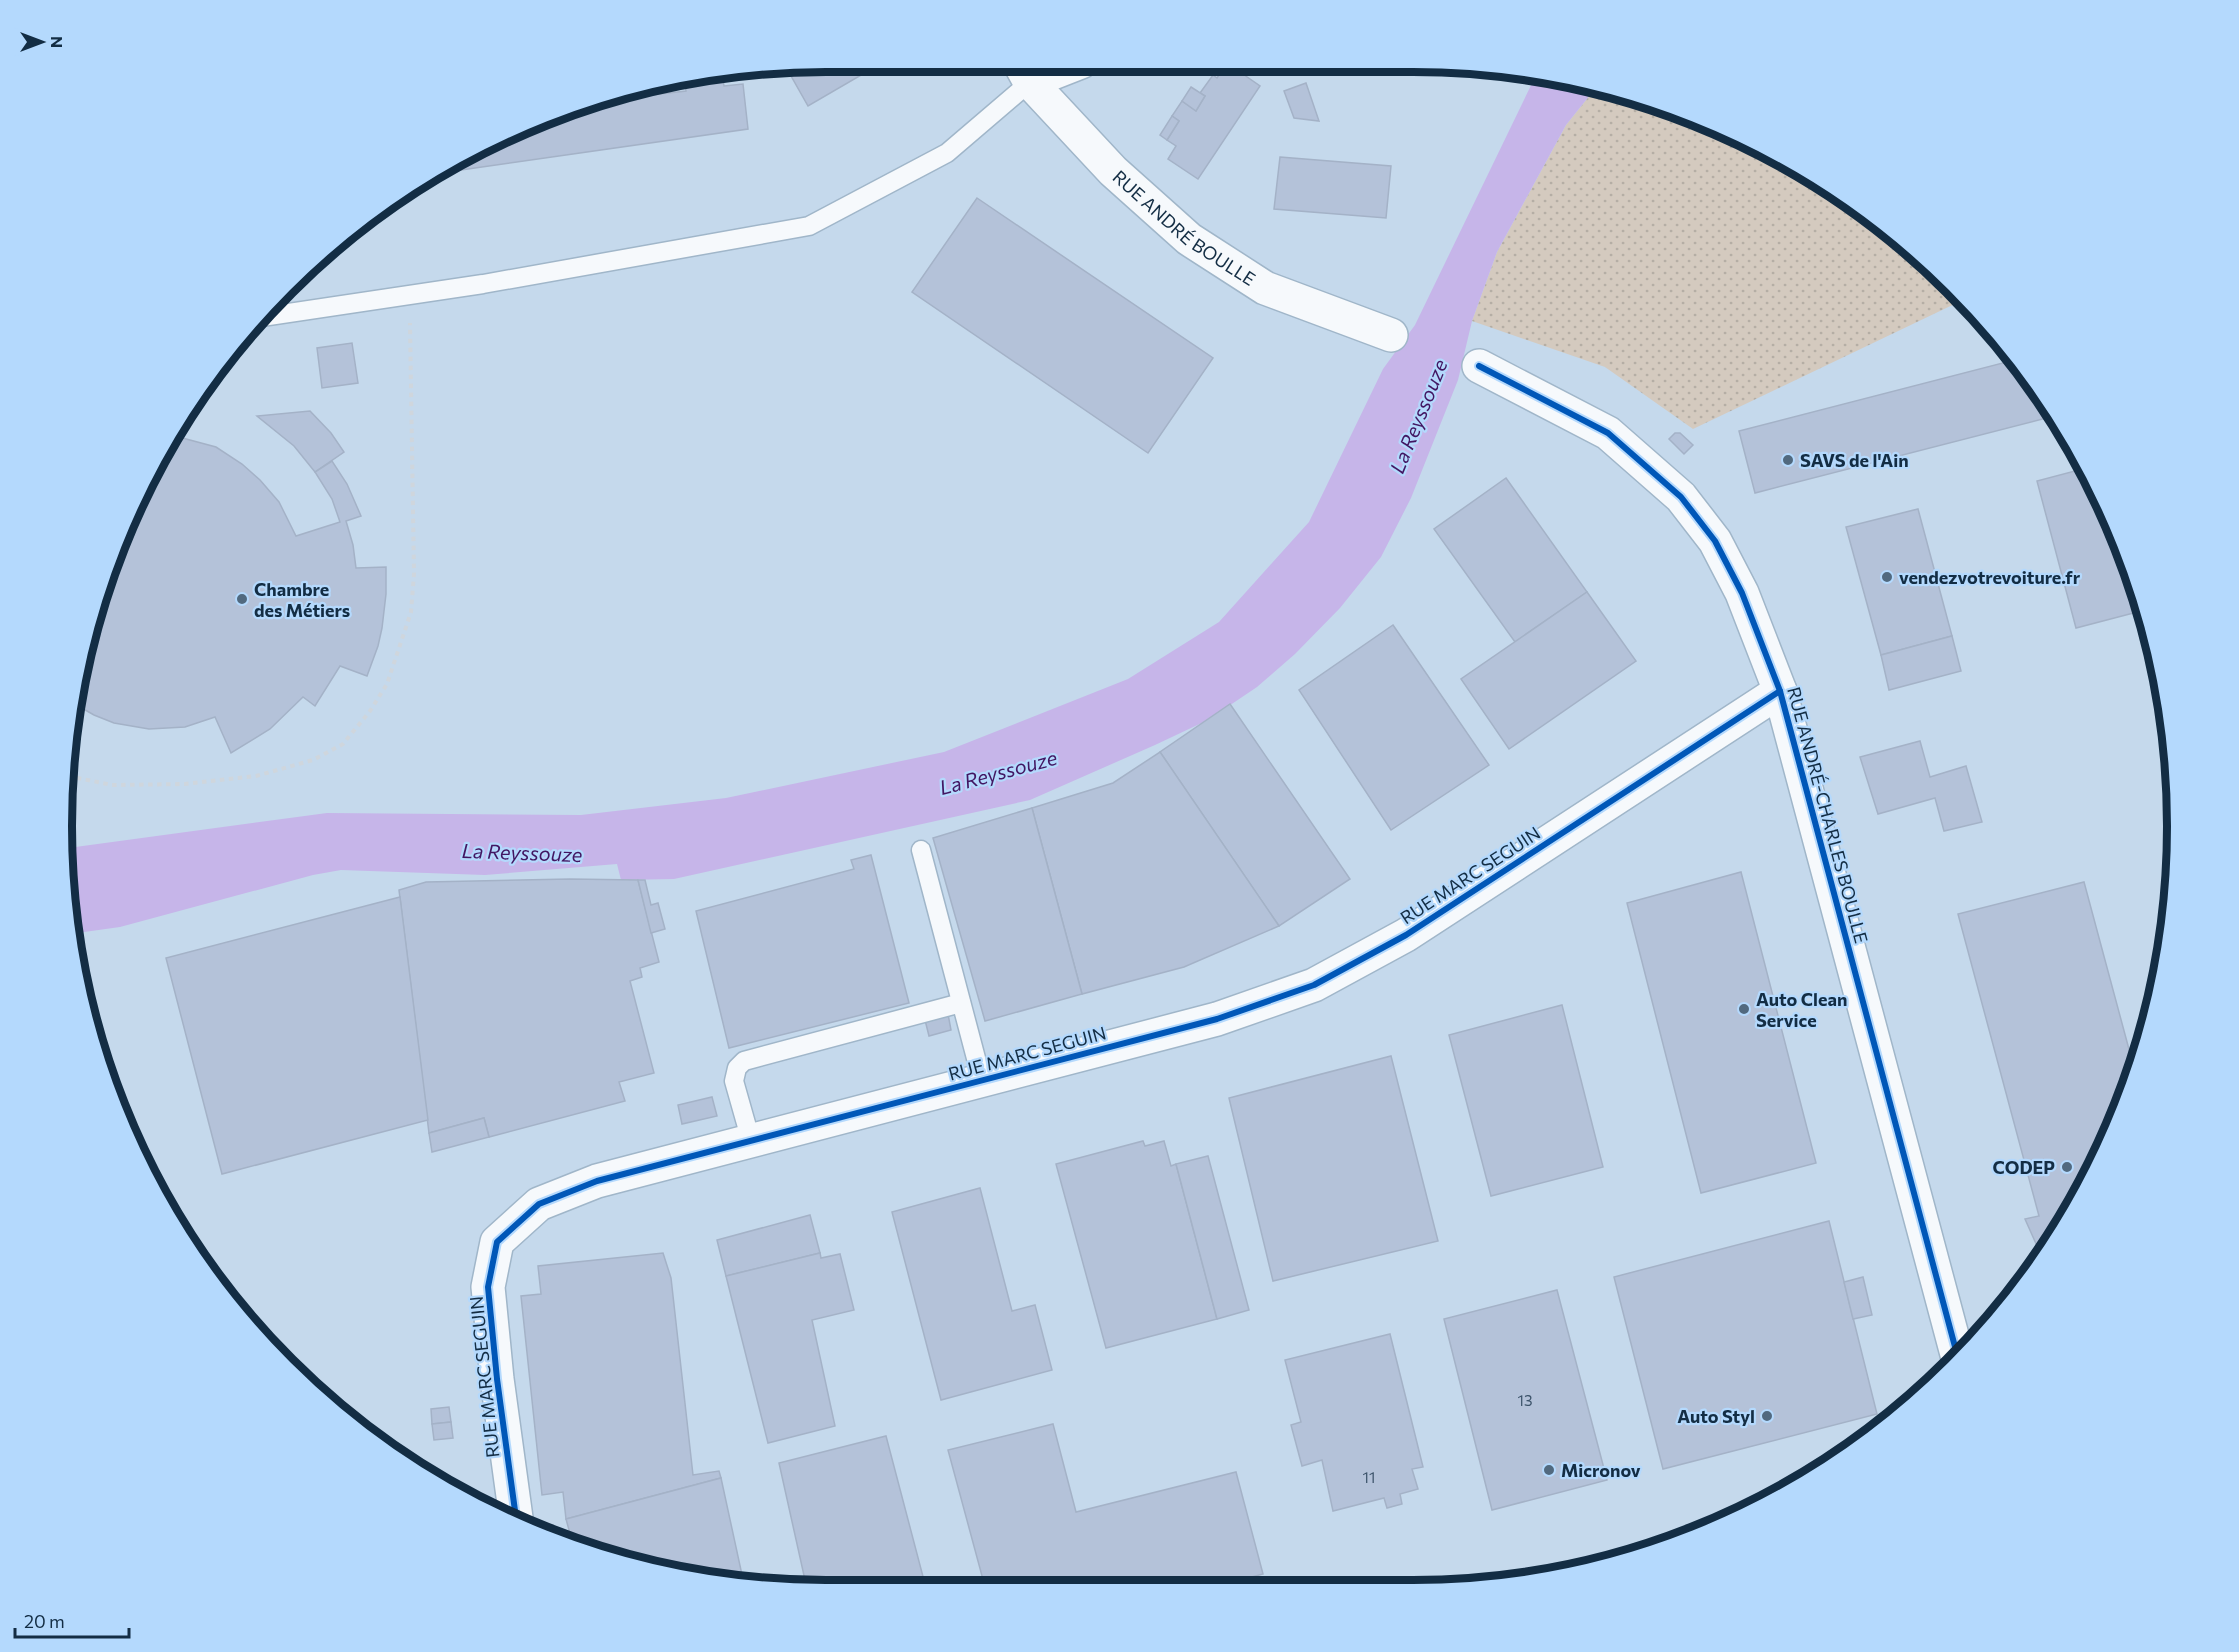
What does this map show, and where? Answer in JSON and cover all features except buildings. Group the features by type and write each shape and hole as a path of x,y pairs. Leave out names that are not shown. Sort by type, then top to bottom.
{"street":[{"name":"RUE ANDRÉ BOULLE","path":"1025,72 1113,171 1189,239 1265,288 1391,335"},
{"name":"RUE ANDRÉ-CHARLES BOULLE","path":"1479,366 1608,434 1681,497 1715,541 1742,593 1780,691 1956,1349"},
{"name":"RUE MARC SEGUIN","path":"515,1513 497,1378 488,1287 497,1242 539,1204 597,1181 1217,1019 1314,985 1406,935 1780,691"}],"lane":[{"path":"272,315 483,284 809,226 947,153 1025,72"},
{"path":"921,850 982,1081"},
{"path":"751,1141 734,1082 737,1068 744,1061 961,1003"}],"path":[{"path":"74,777 112,785 185,784 256,776 313,760 343,744 370,711 387,684 411,612 414,574 409,295"}],"shaded area":[{"path":"1591,94 1655,112 1702,129 1790,173 1832,199 1910,259 1956,303 1693,429 1605,367 1472,321 1497,252 1566,125"}],"water":[{"name":"La Reyssouze","path":"1533,82 1591,94 1566,125 1497,252 1472,321 1458,380 1411,498 1381,557 1340,608 1295,654 1257,687 1208,720 1030,800 674,879 621,880 617,864 485,875 341,870 313,875 120,927 79,933 73,847 327,813 581,815 726,798 944,752 1128,679 1219,622 1309,522 1383,369 1415,325"}],"cycle path":[{"path":"1479,366 1608,433 1681,497 1715,541 1742,593 1780,691 1956,1349"},
{"path":"515,1513 497,1379 488,1287 497,1242 539,1204 597,1181 1217,1019 1314,985 1406,935 1780,691"}],"place":[{"name":"SAVS de l'Ain","path":"1788,460"},
{"name":"vendezvotrevoiture.fr","path":"1887,577"},
{"name":"Chambre des Métiers","path":"242,599"},
{"name":"Auto Clean Service","path":"1744,1009"},
{"name":"CODEP","path":"2067,1167"},
{"name":"Auto Styl","path":"1767,1416"},
{"name":"Micronov","path":"1549,1470"}]}
